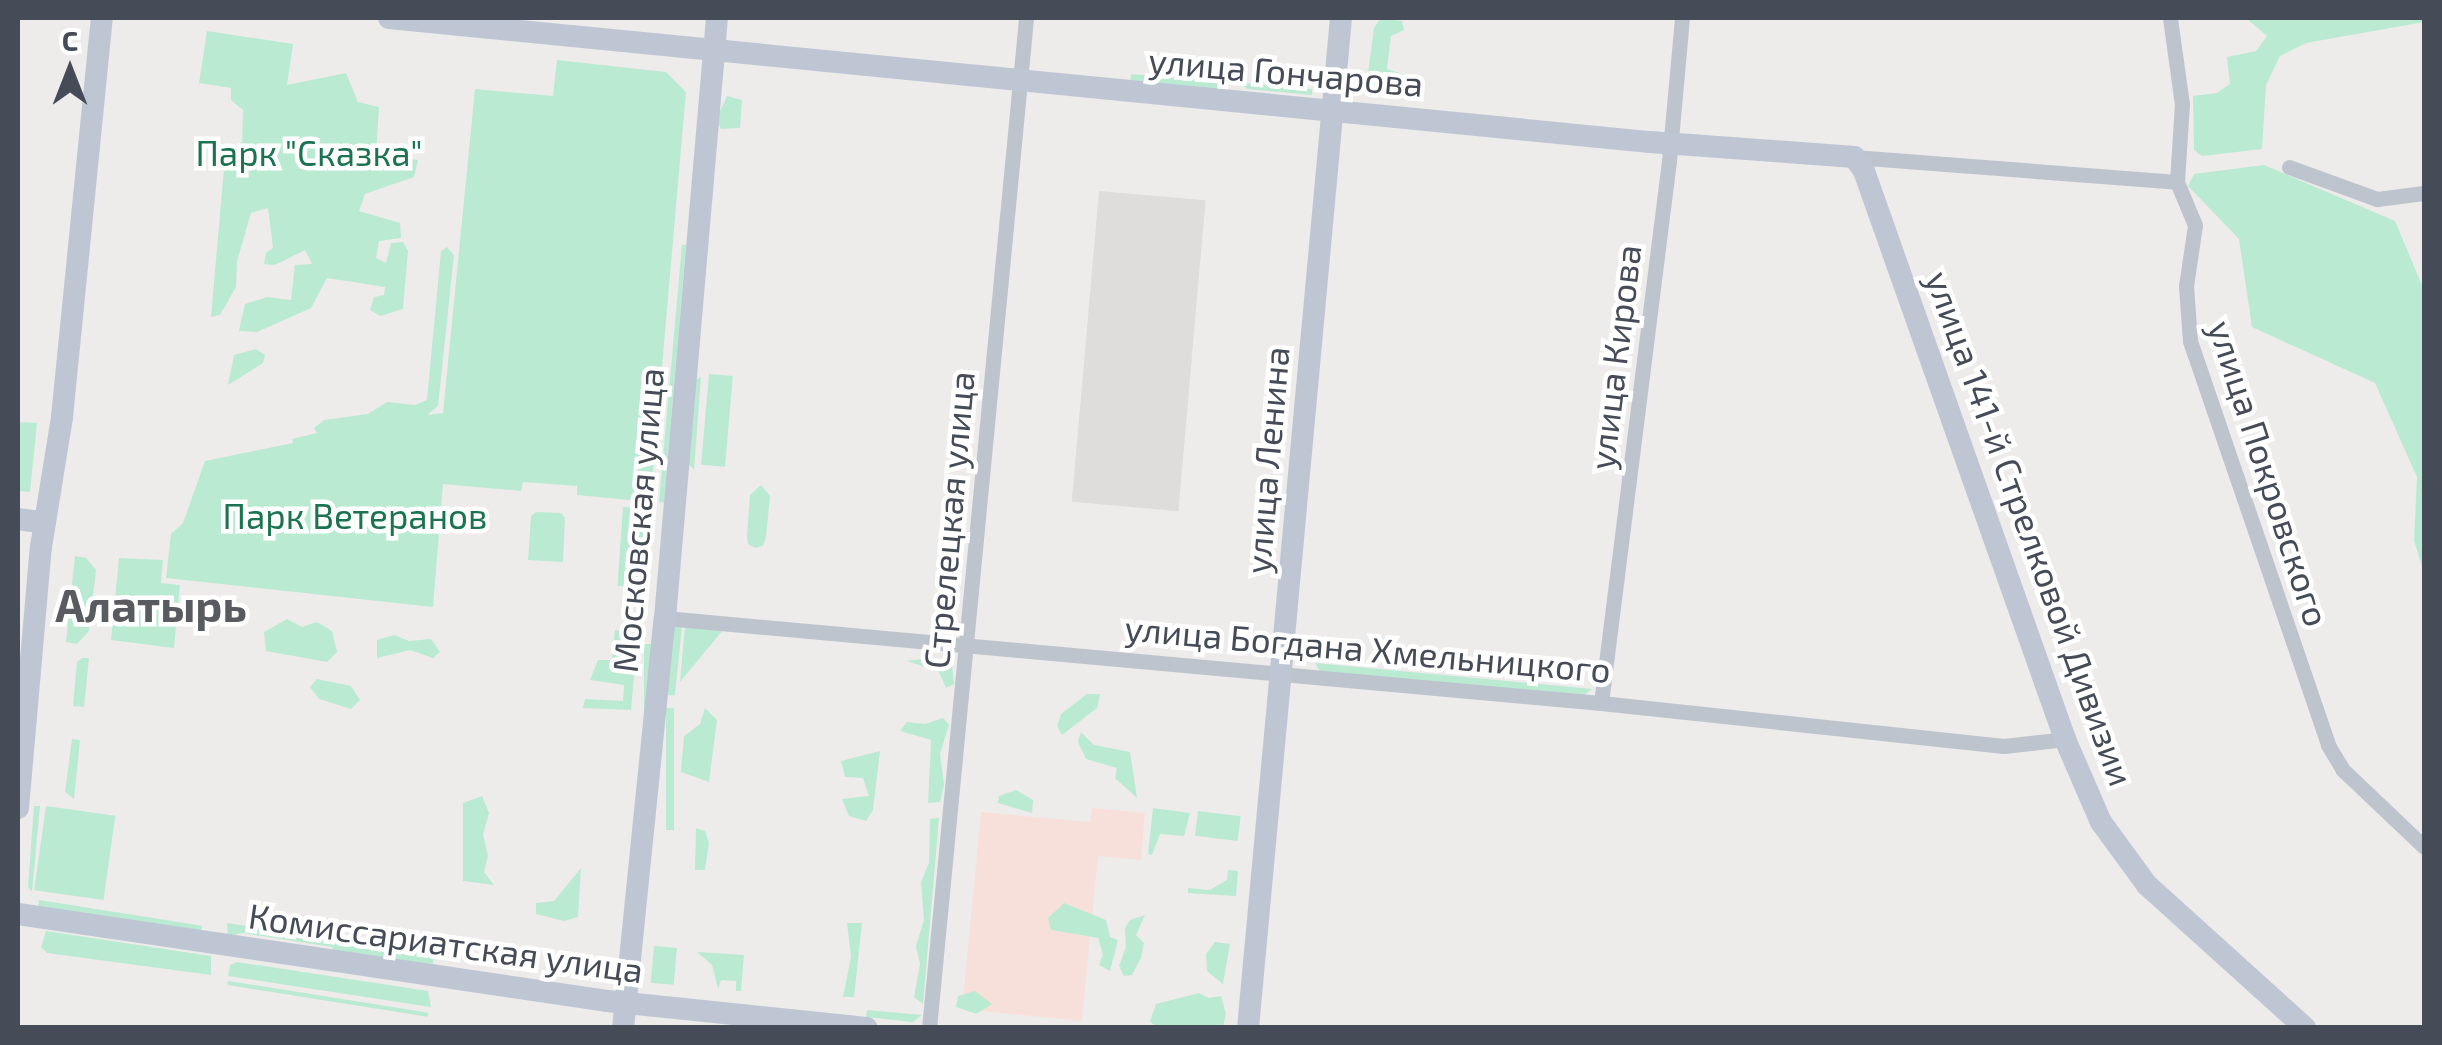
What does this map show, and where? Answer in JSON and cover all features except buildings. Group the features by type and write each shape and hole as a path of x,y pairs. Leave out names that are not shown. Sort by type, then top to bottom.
{"street":[{"path":"18,808 102,18"},
{"name":"улица Гончарова","path":"389,18 1670,144 2177,182"},
{"name":"Московская улица","path":"623,1028 665,618 716,18"},
{"name":"Стрелецкая улица","path":"929,1028 1026,18"},
{"name":"улица Ленина","path":"1248,1028 1340,18"},
{"name":"улица Кирова","path":"1601,703 1682,18"},
{"name":"улица Покровского","path":"2170,18 2182,104 2177,182 2195,225 2186,286 2190,341 2328,744 2343,770 2424,847"},
{"name":"улица 141-й Стрелковой Дивизии","path":"1854,157 1864,171 2065,739 2101,822 2146,886 2304,1028"},
{"path":"2289,167 2377,199 2424,192"},
{"path":"18,519 46,523"},
{"name":"улица Богдана Хмельницкого","path":"665,618 1601,703 2004,746 2065,739"},
{"name":"Комиссариатская улица","path":"18,914 625,1004 867,1028"}],"shaded area":[{"path":"1099,191 1206,200 1178,511 1072,502"},
{"path":"1092,808 1145,813 1141,860 1098,856 1082,1021 962,1009 981,812 1090,822"}],"green space":[{"path":"1381,18 1402,21 1404,30 1391,36 1387,69 1412,77 1418,90 1371,86 1368,73 1374,28"},
{"path":"2246,18 2424,18 2424,22 2306,43 2280,56 2266,85 2262,149 2202,156 2194,150 2193,96 2217,93 2230,84 2227,57 2256,51 2267,36"},
{"name":"Парк \"Сказка\"","path":"207,31 293,44 287,85 346,73 358,102 379,107 376,154 418,160 414,177 365,194 359,211 400,223 401,238 379,241 376,258 386,263 391,243 403,242 408,251 403,309 380,316 370,310 374,297 384,295 385,287 327,278 311,308 257,332 239,331 245,304 267,297 291,300 295,265 312,264 305,250 275,265 264,264 266,253 273,248 268,208 251,213 237,261 236,287 220,315 211,317 225,157 242,142 243,110 231,100 231,88 199,83"},
{"name":"Парк Ветеранов","path":"557,60 666,72 686,92 652,481 640,480 639,491 652,493 651,502 577,495 577,486 523,482 521,491 443,484 433,607 166,578 171,534 183,523 205,461 293,443 292,439 317,433 314,428 324,420 368,414 387,402 415,405 427,400 441,251 447,247 454,255 438,406 427,415 443,413 475,89 553,96"},
{"path":"1131,74 1223,82 1222,90 1130,82"},
{"path":"1241,83 1312,89 1312,95 1247,89"},
{"path":"727,96 742,100 740,128 721,129 716,120"},
{"path":"2264,165 2395,221 2424,290 2424,572 2414,541 2417,477 2375,383 2252,327 2239,239 2188,186 2194,174"},
{"path":"682,245 686,245 664,503 659,502"},
{"path":"256,349 265,355 263,363 228,385 234,355"},
{"path":"709,374 733,376 725,467 701,465"},
{"path":"701,377 694,470 687,462 694,381"},
{"path":"18,422 37,423 30,492 18,491"},
{"path":"761,485 770,496 766,537 763,546 755,548 748,544 747,536 750,495"},
{"path":"623,507 650,509 644,588 617,586"},
{"path":"536,512 561,513 565,518 563,562 528,560 531,516"},
{"path":"75,556 86,558 96,570 89,631 77,644 66,642"},
{"path":"119,558 163,560 161,583 180,585 174,648 111,640"},
{"path":"287,619 302,627 317,622 332,631 337,652 327,662 266,651 264,632"},
{"path":"685,625 723,630 680,682"},
{"path":"671,626 682,627 675,696 664,694"},
{"path":"615,630 638,632 631,710 583,708 585,699 623,701 624,685 590,680 598,660 612,660"},
{"path":"394,635 409,641 431,639 440,652 433,658 410,650 377,658 377,640"},
{"path":"644,644 651,644 651,723 644,723"},
{"path":"89,658 84,707 73,706 77,662"},
{"path":"929,658 952,666 954,684 946,688 939,672 907,661"},
{"path":"1315,663 1592,689 1584,695 1320,671"},
{"path":"317,679 351,686 360,700 351,709 319,699 310,687"},
{"path":"1087,694 1100,694 1097,708 1062,735 1057,726 1061,714"},
{"path":"666,708 674,708 674,830 666,830"},
{"path":"705,708 717,720 709,782 681,772 684,736 700,724"},
{"path":"943,718 949,725 940,754 944,785 940,802 928,803 931,740 900,731 907,722 925,724"},
{"path":"1081,732 1094,745 1130,752 1137,798 1115,778 1117,768 1086,759 1078,742"},
{"path":"72,739 80,740 74,799 65,792"},
{"path":"880,751 873,810 866,821 849,816 842,799 869,796 863,778 845,777 841,761"},
{"path":"1016,790 1033,800 1032,813 998,803 999,796"},
{"path":"482,796 489,813 483,834 488,856 484,872 494,885 463,881 463,803"},
{"path":"34,806 40,806 32,892 28,887"},
{"path":"46,806 115,816 103,900 34,890"},
{"path":"1153,808 1190,813 1184,836 1160,834 1152,855 1148,854"},
{"path":"1198,811 1241,816 1238,841 1195,836"},
{"path":"939,818 923,1004 914,997 920,964 916,946 924,920 921,882 929,863 930,819"},
{"path":"696,828 705,831 709,843 705,870 695,870"},
{"path":"581,868 578,917 564,921 536,914 536,903 554,901"},
{"path":"1228,870 1238,871 1236,896 1188,893 1188,888 1210,890 1227,880"},
{"path":"39,900 202,926 201,934 38,908"},
{"path":"1064,903 1106,920 1110,937 1118,940 1110,971 1099,965 1103,954 1098,938 1051,930 1048,918"},
{"path":"1145,915 1136,935 1144,943 1141,958 1132,975 1124,976 1119,966 1126,947 1125,928 1130,920"},
{"path":"227,923 434,953 433,964 335,953 332,947 242,933 228,936"},
{"path":"847,923 862,923 854,997 843,997 851,957"},
{"path":"46,931 211,956 211,975 47,953 41,947"},
{"path":"1215,942 1230,944 1223,984 1207,971 1206,954"},
{"path":"654,946 677,948 674,985 651,983"},
{"path":"697,952 744,955 741,991 736,991 736,981 721,980 718,989 712,965"},
{"path":"237,962 428,991 431,1007 228,976 230,965"},
{"path":"228,981 429,1013 428,1017 227,985"},
{"path":"975,991 992,1004 976,1014 956,1007 958,996"},
{"path":"1199,993 1208,998 1221,996 1226,1014 1223,1027 1156,1027 1150,1021 1156,1004"},
{"path":"867,1010 922,1015 913,1022 866,1017"}],"district":[{"name":"Алатырь","path":"151,605"}]}
